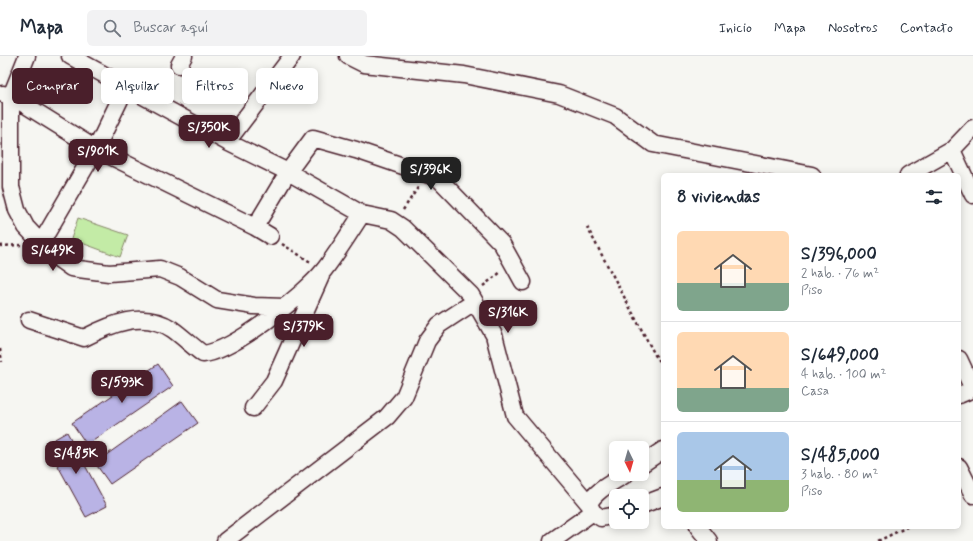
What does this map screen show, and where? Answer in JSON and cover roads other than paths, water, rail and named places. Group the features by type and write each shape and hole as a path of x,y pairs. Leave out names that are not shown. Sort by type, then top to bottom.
{"street":[{"path":"28,56 5,95 11,187 17,210 26,227 41,243 57,258 71,268 108,273 160,269 180,277 216,300 254,306 285,306"},
{"path":"70,56 101,73"},
{"path":"227,142 292,56"},
{"path":"348,56 364,64 464,75 559,94 615,116 653,144 802,173"},
{"path":"5,95 96,149 255,227 270,236"},
{"path":"41,243 96,149 118,104"},
{"path":"157,104 227,142 288,172 362,214 391,220 403,228 472,298 494,335 515,416 591,508 601,518 609,516"},
{"path":"912,173 952,150 973,128"},
{"path":"255,227 288,172 313,138 356,150 438,178 502,244 523,282"},
{"path":"952,150 973,195"},
{"path":"254,408 274,381 324,270 362,214"},
{"path":"29,320 84,338 103,328 131,319 151,320 171,328 203,354 213,353 247,335 285,306 324,270"},
{"path":"225,541 387,417 404,398 427,341 439,325 472,298"},
{"path":"961,364 973,389 961,395"},
{"path":"649,459 661,451"},
{"path":"961,471 973,495"},
{"path":"552,541 591,508 594,496 616,481"},
{"path":"649,502 661,498"},
{"path":"700,529 709,541"}]}
